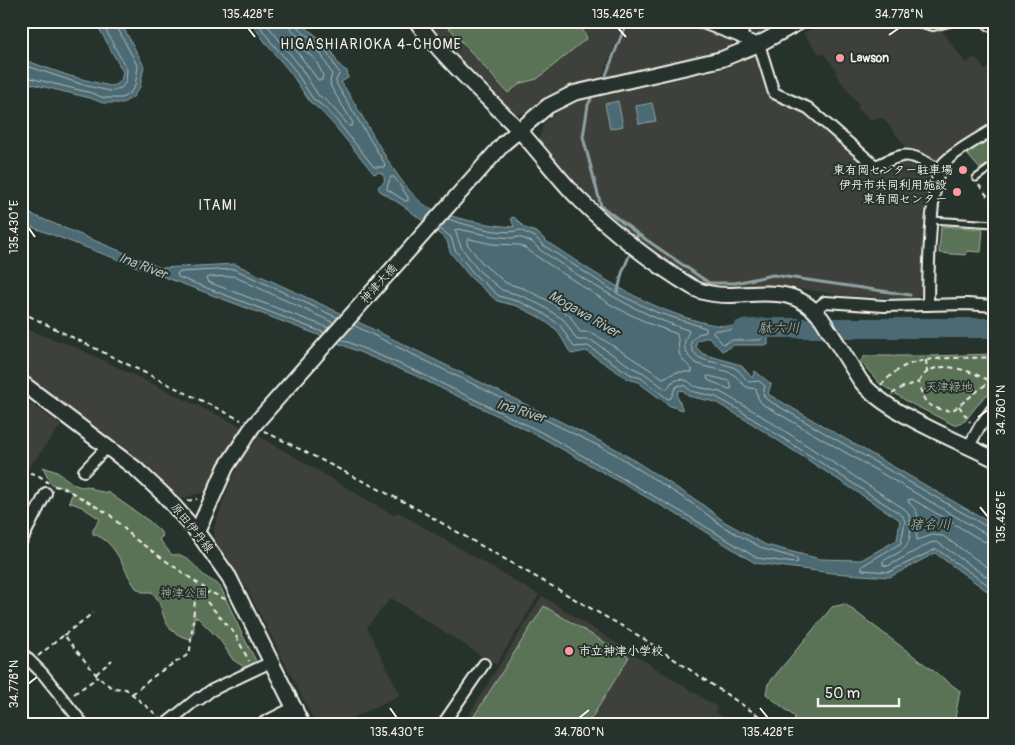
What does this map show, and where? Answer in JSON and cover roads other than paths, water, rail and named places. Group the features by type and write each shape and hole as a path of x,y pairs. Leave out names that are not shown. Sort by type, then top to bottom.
{"street":[{"path":"416,21 450,61 519,130 578,198 597,216 668,271 694,288 720,295 790,295 801,300 818,314 865,388 886,404 994,459"},
{"path":"697,21 759,44 774,93 808,108 876,166 900,154 910,155 939,170"},
{"path":"740,21 743,31 741,38"},
{"name":"神津大橋","path":"197,532 226,467 253,426 504,143 519,130 548,106 574,93 722,59 759,44 801,21"},
{"path":"916,21 933,25 949,21"},
{"path":"986,21 994,28"},
{"path":"928,305 933,203 939,170 944,162 994,129"},
{"path":"818,314 825,302 884,306 967,304 994,306"},
{"name":"原田伊丹線","path":"21,382 136,469 165,496 197,532 229,578 302,724"},
{"path":"969,446 980,426 994,408"},
{"path":"84,471 108,446"},
{"path":"21,542 46,493"},
{"path":"21,652 32,661 83,724"},
{"path":"163,721 198,698 200,699 210,692 271,662"},
{"path":"443,724 484,664"},
{"path":"265,724 295,709"}],"lane":[{"path":"976,178 994,165"},
{"path":"932,220 994,224"}],"water":[{"path":"95,21 120,21 144,66 140,87 133,97 123,103 103,103 28,83 21,77 23,62 27,61 70,76 110,86 121,81 123,72"},
{"path":"250,21 298,21 330,47 337,62 347,71 348,78 341,82 393,168 405,185 428,207 459,218 504,226 514,227 511,218 514,217 525,228 538,233 546,241 604,279 645,301 688,318 724,326 768,325 768,345 734,345 722,351 709,337 696,342 696,347 703,354 741,365 752,378 755,371 771,384 768,394 994,525 994,596 935,553 890,577 832,573 755,563 683,518 539,436 414,375 321,336 21,223 21,210 161,268 235,264 342,314 618,450 699,502 725,522 766,545 820,559 861,560 897,540 900,520 751,423 715,402 688,396 684,391 679,390 677,396 683,410 670,406 638,382 628,379 586,351 571,354 557,330 539,317 517,306 497,301 470,277 450,252 447,240 405,207 380,191 378,187 384,182 383,175 379,172 374,174 334,125 310,102 290,72"},
{"path":"618,101 623,126 610,129 605,104"},
{"path":"652,103 656,121 639,124 636,106"}],"waterway":[{"path":"606,75 627,21"},
{"path":"591,99 588,105 583,137 601,206 638,234 634,244"},
{"path":"638,234 709,283 735,283 773,275 910,295"},
{"path":"618,291 622,273 632,249"},
{"name":"駄六川","path":"742,330 767,328 994,328"}],"place":[{"name":"Lawson","path":"840,58"},
{"name":"東有岡センター駐車場","path":"963,170"},
{"name":"伊丹市共同利用施設 東有岡センター","path":"957,192"},
{"name":"市立神津小学校","path":"569,651"}],"district":[{"name":"HIGASHIARIOKA 4-CHOME","path":"371,44"},
{"name":"ITAMI","path":"218,205"}],"water label":[{"name":"Ina River","path":"143,266"},
{"name":"Mogawa River","path":"584,314"},
{"name":"Ina River","path":"521,411"},
{"name":"猪名川","path":"930,524"}],"park label":[{"name":"天津緑地","path":"949,387"},
{"name":"神津公園","path":"184,593"}]}
